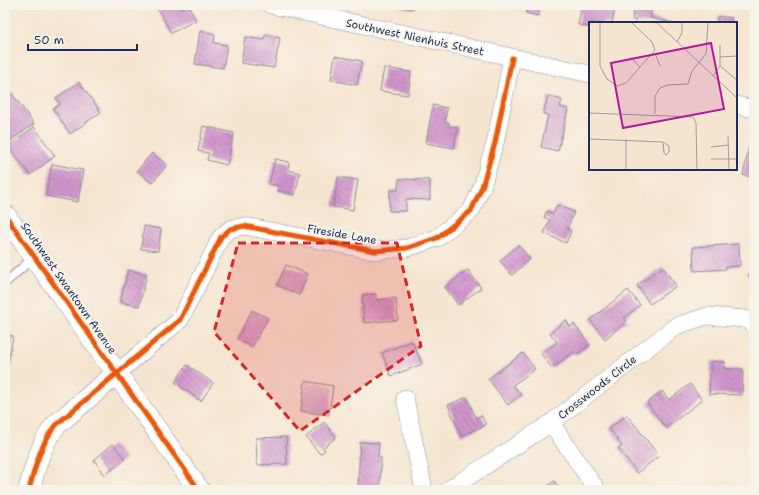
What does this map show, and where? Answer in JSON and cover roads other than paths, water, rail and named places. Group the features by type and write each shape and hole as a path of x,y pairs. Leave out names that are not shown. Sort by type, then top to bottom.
{"street":[{"name":"Southwest Nienhuis Street","path":"271,5 589,74"},
{"name":"Fireside Lane","path":"116,374 180,320 221,237 230,229 244,226 375,251 407,248 437,238 471,211 482,187 496,139 512,58"},
{"path":"737,105 754,109"},
{"name":"Southwest Swantown Avenue","path":"5,215 199,490"},
{"name":"Crosswoods Circle","path":"448,490 550,423 676,326 707,316 745,319 754,324"},
{"path":"29,490 37,460 49,433 56,424 116,374"},
{"path":"405,398 424,490"},
{"path":"550,423 597,490"}],"lane":[{"path":"5,283 35,256"}]}
